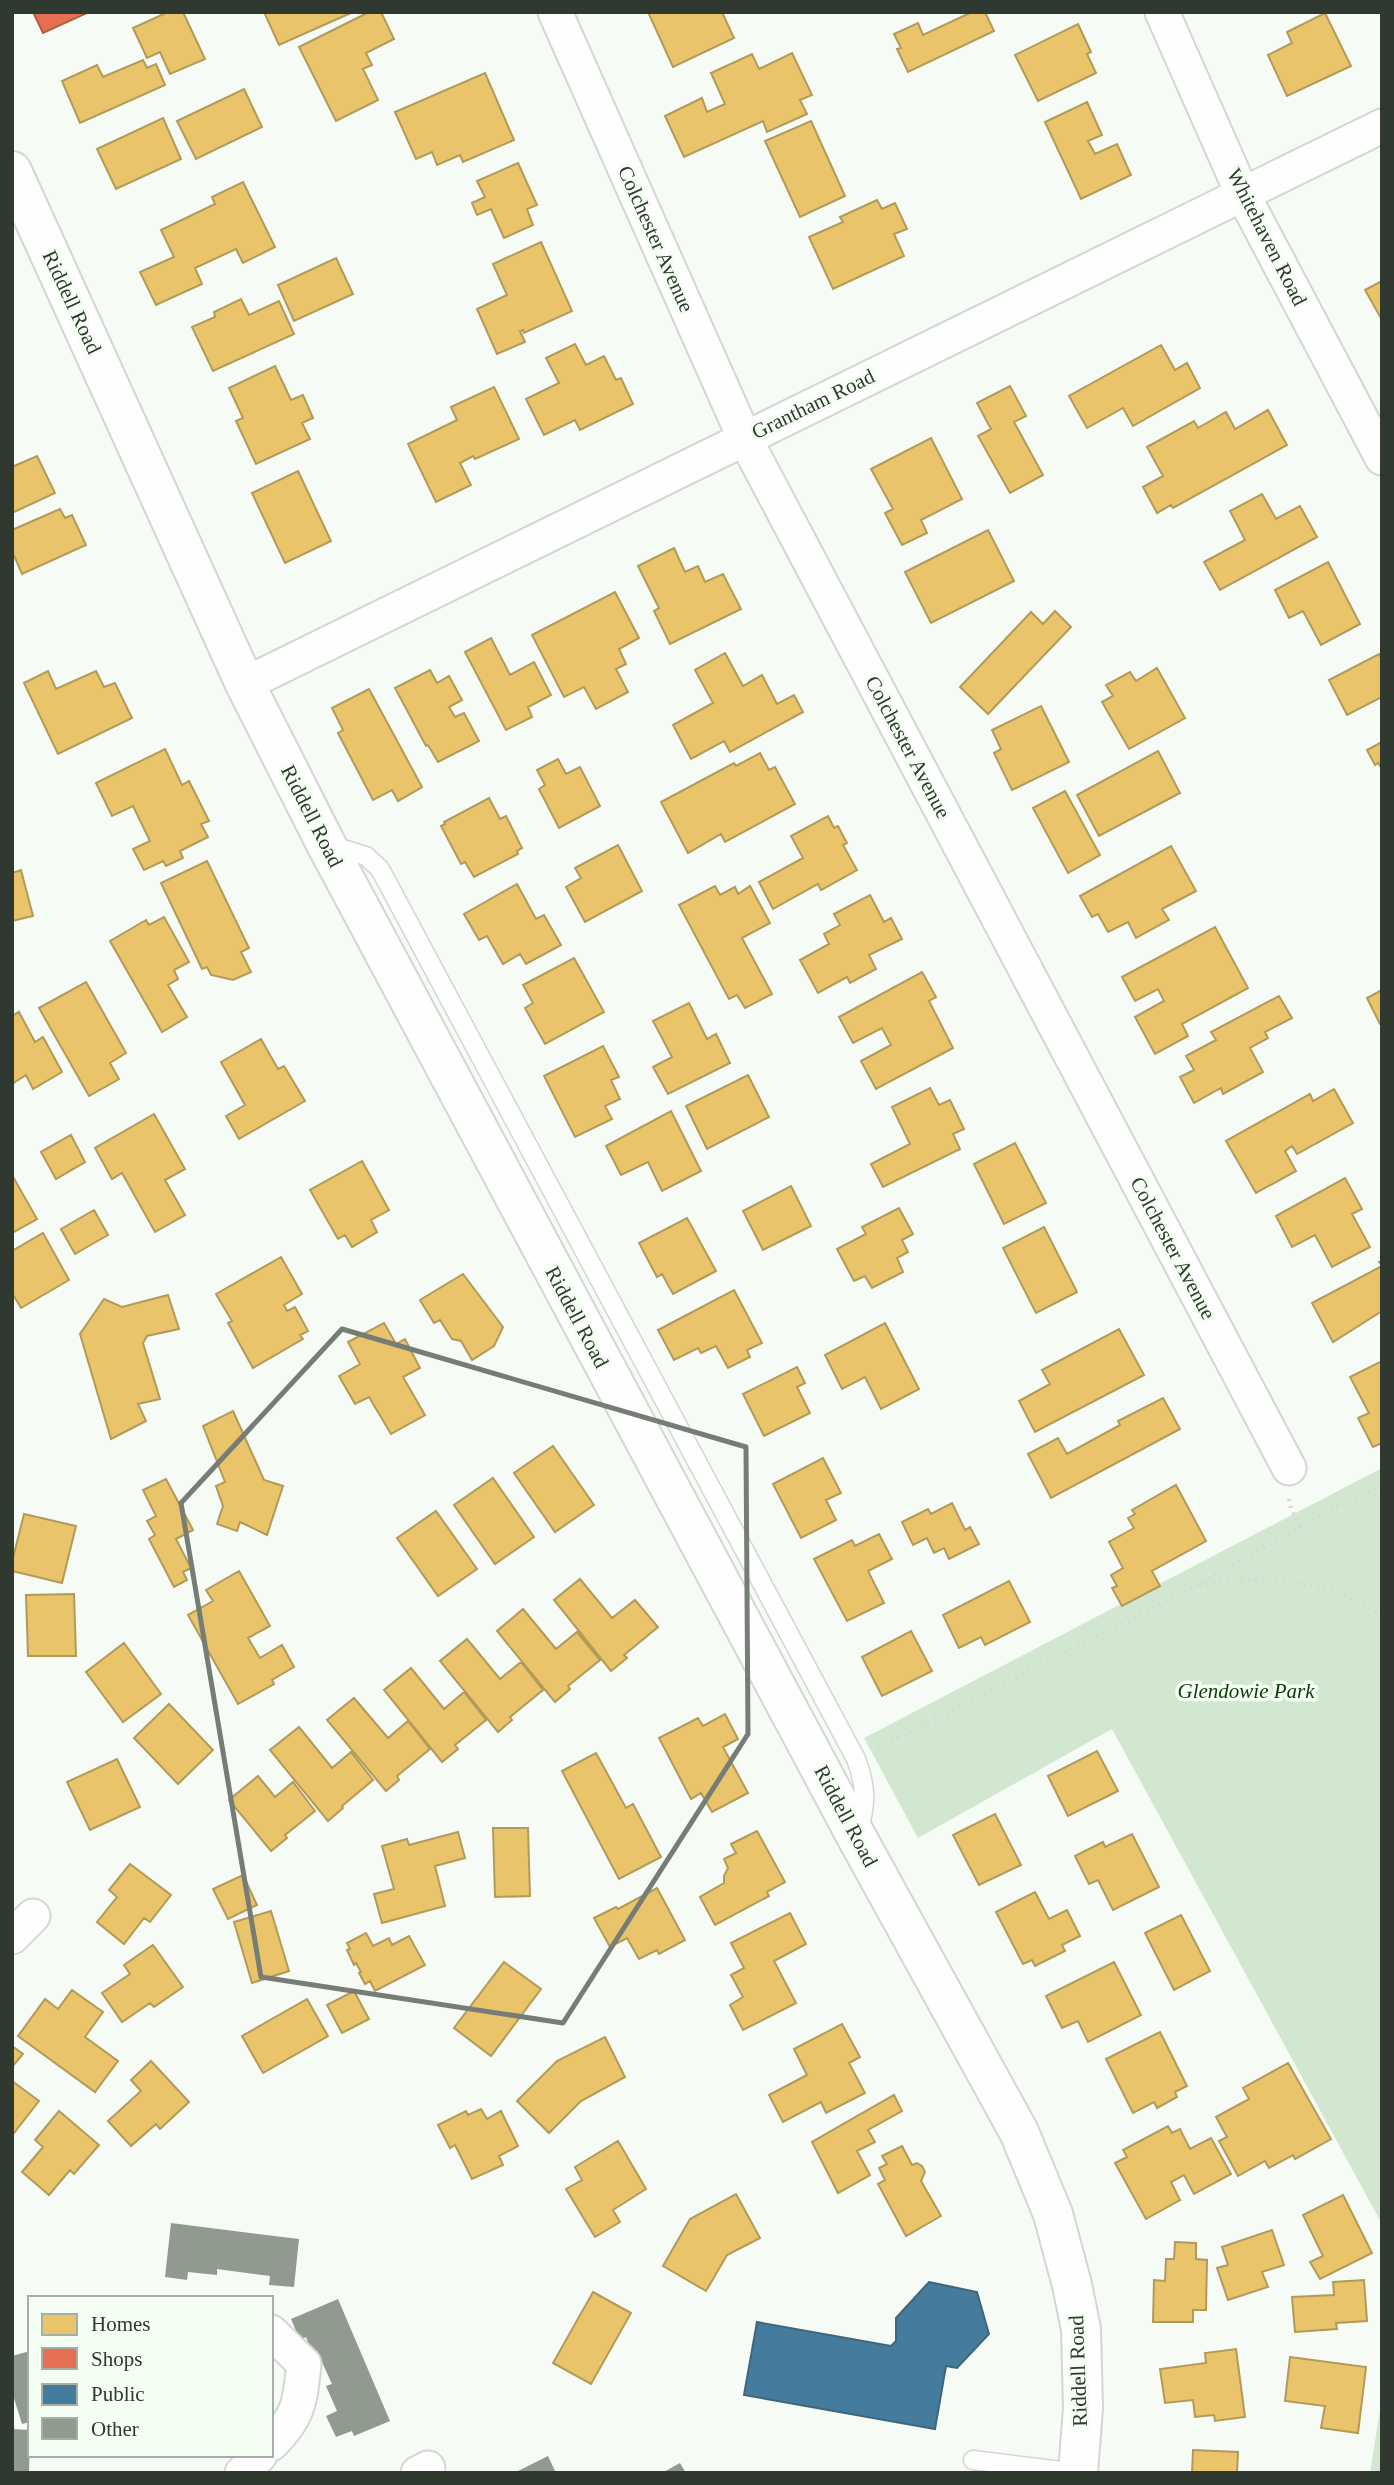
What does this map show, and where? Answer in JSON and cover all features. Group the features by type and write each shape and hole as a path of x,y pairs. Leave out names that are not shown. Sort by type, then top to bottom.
{"street":[{"name":"Colchester Avenue","path":"555,12 744,438 1289,1468"},
{"name":"Whitehaven Road","path":"1161,12 1242,193 1382,458"},
{"name":"Grantham Road","path":"245,684 1382,126"},
{"name":"Riddell Road","path":"12,171 245,684 326,844 856,1836 1019,2132 1054,2214 1081,2329 1083,2408 1078,2473"},
{"path":"273,2334 304,2364 300,2404 287,2429 273,2442"},
{"path":"242,2473 258,2457"}],"lane":[{"path":"326,844 366,856 380,869 856,1759 862,1776 866,1804 856,1836"},
{"path":"973,2460 1078,2473"}],"path":[{"path":"856,1759 1195,1586 1338,1506 1382,1485"},
{"path":"1195,1586 1246,1579 1306,1585 1368,1606 1382,1616"}],"highlighted area":[{"path":"342,1329 746,1447 748,1734 563,2023 261,1977 181,1503"}],"green space":[{"name":"Glendowie Park","path":"1382,1468 1382,2224 1112,1729 918,1838 864,1738"},
{"path":"1382,2397 1382,2473 1370,2473"}],"building: Homes":[{"path":"168,12 183,12 205,59 170,74 160,52 147,58 133,28"},
{"path":"264,12 353,12 279,45"},
{"path":"369,12 381,12 394,39 366,53 372,65 363,69 378,100 336,121 299,47"},
{"path":"648,12 722,12 734,38 673,67"},
{"path":"972,12 985,12 994,31 908,72 897,49 901,48 894,34 918,23 923,35"},
{"path":"1325,13 1351,66 1287,96 1268,55 1292,43 1287,32"},
{"path":"1078,24 1091,52 1087,54 1096,73 1038,101 1015,55"},
{"path":"792,53 812,95 800,100 807,114 767,132 763,121 684,157 665,116 702,98 707,112 725,104 711,73 752,54 759,69"},
{"path":"143,60 147,68 156,64 165,85 80,123 62,81 97,65 103,77"},
{"path":"485,73 514,140 463,162 460,155 437,165 432,152 416,159 395,112"},
{"path":"244,89 262,127 196,159 177,121"},
{"path":"1087,102 1102,135 1088,141 1095,154 1117,144 1131,175 1081,199 1045,122"},
{"path":"163,118 181,159 116,189 97,149"},
{"path":"811,121 845,196 800,217 765,141"},
{"path":"518,163 537,205 527,209 533,225 504,238 491,209 477,215 472,203 485,197 477,181"},
{"path":"243,182 275,247 243,263 236,249 195,268 202,284 156,305 140,272 174,257 161,230 215,204 212,197"},
{"path":"877,200 882,209 895,203 907,229 894,234 904,256 833,289 809,237 843,222 840,217"},
{"path":"541,242 572,311 524,333 523,330 520,331 525,342 497,354 477,309 507,295 493,264"},
{"path":"336,258 353,294 294,321 278,285"},
{"path":"1382,281 1382,320 1365,290"},
{"path":"241,299 249,315 279,301 294,334 213,371 192,327 215,317 214,312"},
{"path":"575,344 586,365 604,356 616,380 621,378 633,404 580,430 575,420 544,435 526,399 559,383 546,358"},
{"path":"1161,345 1175,370 1187,363 1200,388 1133,426 1123,408 1087,428 1069,396"},
{"path":"275,366 291,400 303,395 313,418 302,423 310,439 256,464 236,421 243,418 229,388"},
{"path":"1010,386 1026,416 1014,422 1043,475 1010,493 978,436 991,429 977,403"},
{"path":"494,387 519,439 460,463 471,485 436,502 408,444 457,420 451,407"},
{"path":"1268,410 1287,445 1173,508 1171,505 1157,513 1143,487 1163,476 1147,447 1194,421 1198,428 1226,412 1235,429"},
{"path":"931,438 962,499 921,520 927,533 902,545 885,513 893,509 871,469"},
{"path":"37,456 55,493 12,513 12,467"},
{"path":"298,471 331,541 285,563 252,493"},
{"path":"1262,494 1276,519 1300,506 1317,537 1220,590 1204,562 1245,540 1230,511"},
{"path":"60,509 65,518 72,515 86,545 22,574 12,551 12,530"},
{"path":"988,530 1014,581 931,623 905,572"},
{"path":"674,548 685,572 698,566 705,582 723,574 741,609 670,644 654,611 659,608 638,566"},
{"path":"1328,562 1360,624 1321,645 1303,611 1289,618 1275,590"},
{"path":"615,592 639,638 619,649 626,664 616,669 628,692 596,709 584,687 564,697 532,635"},
{"path":"1055,611 1071,627 988,714 960,687 1031,612 1043,624"},
{"path":"491,638 510,675 534,662 551,695 528,707 532,717 506,730 465,652"},
{"path":"725,653 743,686 762,675 777,704 794,695 803,712 730,752 724,741 691,759 673,725 713,703 695,670"},
{"path":"1379,654 1382,660 1382,697 1347,715 1329,680"},
{"path":"1157,668 1185,718 1129,749 1102,702 1113,696 1106,685 1130,672 1136,681"},
{"path":"430,670 437,683 449,676 462,700 449,707 455,717 464,713 479,741 438,762 428,745 426,746 395,688"},
{"path":"48,671 56,689 96,671 104,687 115,683 132,718 58,754 24,683"},
{"path":"369,689 422,787 398,801 392,790 373,800 338,733 343,730 332,708"},
{"path":"1041,706 1069,762 1012,790 994,753 1001,749 992,730"},
{"path":"1382,742 1382,769 1378,763 1375,765 1367,750"},
{"path":"165,749 182,785 189,781 209,821 201,824 208,837 180,851 183,858 166,866 163,861 144,870 133,849 150,841 133,806 112,816 96,783"},
{"path":"1158,751 1180,793 1099,836 1077,795"},
{"path":"760,753 769,770 775,767 795,804 725,842 721,834 688,853 661,802 734,763 736,766"},
{"path":"558,759 566,774 580,767 600,806 559,828 539,789 545,785 537,770"},
{"path":"1065,791 1100,855 1068,873 1033,808"},
{"path":"489,798 500,819 506,816 522,848 517,851 518,854 474,877 465,862 461,864 441,826"},
{"path":"828,816 834,828 838,826 847,843 843,845 857,870 821,890 818,884 773,909 759,882 803,858 791,836"},
{"path":"618,845 642,891 585,922 566,887 581,878 575,868"},
{"path":"1171,846 1196,891 1162,909 1169,920 1136,938 1128,922 1108,932 1098,914 1092,917 1080,896"},
{"path":"207,861 249,948 241,952 251,972 233,980 211,975 207,967 202,969 161,883"},
{"path":"21,870 33,916 12,921 12,873"},
{"path":"517,884 536,919 544,915 561,945 526,964 520,954 503,964 487,936 479,940 464,914"},
{"path":"715,886 720,895 735,887 738,894 750,886 770,923 742,938 772,994 745,1008 737,995 729,999 679,905"},
{"path":"870,895 884,922 891,918 902,939 869,955 876,969 850,983 847,977 818,993 800,960 829,944 824,934 840,925 834,914"},
{"path":"164,917 189,962 174,970 178,979 168,985 187,1017 162,1032 110,941 146,920 149,925"},
{"path":"1215,927 1248,988 1182,1024 1188,1036 1155,1054 1135,1017 1164,1001 1158,989 1135,1001 1122,977"},
{"path":"574,958 604,1012 545,1044 525,1008 533,1003 523,985"},
{"path":"922,972 936,997 929,1001 953,1048 876,1089 861,1061 891,1045 882,1028 853,1043 839,1017"},
{"path":"86,982 126,1053 110,1063 119,1079 89,1096 39,1008"},
{"path":"1382,990 1382,1023 1380,1024 1367,998"},
{"path":"1279,996 1292,1018 1265,1032 1268,1038 1250,1048 1263,1072 1223,1094 1221,1088 1194,1103 1180,1077 1194,1070 1186,1056 1216,1040 1211,1032"},
{"path":"689,1003 707,1039 716,1034 730,1063 668,1094 653,1067 672,1057 653,1021"},
{"path":"19,1012 35,1042 43,1037 62,1072 33,1089 26,1075 12,1084 12,1016"},
{"path":"261,1039 278,1069 284,1066 305,1101 239,1139 226,1116 245,1105 221,1062"},
{"path":"603,1046 619,1077 611,1080 620,1099 605,1106 612,1119 575,1137 544,1076"},
{"path":"748,1075 769,1117 707,1149 686,1106"},
{"path":"930,1088 939,1105 950,1100 964,1129 953,1134 960,1149 883,1187 871,1164 910,1144 892,1107"},
{"path":"1334,1089 1353,1123 1297,1154 1292,1146 1285,1151 1296,1171 1256,1193 1226,1141 1310,1094 1313,1101"},
{"path":"671,1111 701,1171 662,1191 648,1162 621,1175 606,1146"},
{"path":"154,1114 185,1169 165,1180 185,1215 155,1232 122,1173 112,1179 95,1148"},
{"path":"71,1135 85,1162 56,1179 41,1152"},
{"path":"1015,1143 1046,1203 1004,1224 974,1164"},
{"path":"362,1161 389,1210 371,1220 377,1232 352,1247 345,1235 338,1239 310,1190"},
{"path":"12,1175 37,1219 12,1233"},
{"path":"1345,1178 1362,1209 1352,1214 1370,1247 1332,1267 1315,1235 1292,1247 1276,1216"},
{"path":"791,1186 811,1226 763,1250 743,1211"},
{"path":"899,1208 913,1234 902,1240 908,1252 897,1258 903,1272 872,1288 865,1276 854,1281 837,1249 866,1234 862,1227"},
{"path":"94,1210 108,1235 75,1254 61,1229"},
{"path":"687,1218 716,1271 673,1294 662,1274 657,1277 639,1243"},
{"path":"1044,1227 1077,1292 1036,1313 1003,1248"},
{"path":"43,1233 69,1280 21,1308 12,1293 12,1251"},
{"path":"281,1257 302,1294 284,1305 287,1311 295,1307 308,1331 300,1335 303,1339 253,1368 228,1323 232,1321 216,1294"},
{"path":"1382,1266 1382,1311 1333,1342 1312,1303"},
{"path":"463,1274 503,1327 494,1346 472,1360 461,1341 452,1339 440,1320 434,1323 420,1300"},
{"path":"734,1290 762,1343 747,1350 750,1357 728,1368 716,1346 701,1353 698,1348 674,1360 658,1330"},
{"path":"168,1295 179,1329 147,1336 143,1343 160,1399 138,1404 146,1421 111,1439 80,1334 104,1299 122,1307"},
{"path":"384,1323 396,1344 405,1339 420,1368 403,1377 425,1415 391,1434 369,1397 355,1404 339,1376 360,1364 348,1342"},
{"path":"885,1323 919,1389 881,1409 865,1377 842,1389 825,1355"},
{"path":"1119,1329 1144,1375 1035,1432 1019,1401 1050,1384 1042,1370"},
{"path":"1382,1361 1382,1443 1373,1447 1358,1418 1369,1413 1350,1377"},
{"path":"797,1367 805,1383 797,1387 810,1413 764,1436 743,1394"},
{"path":"1163,1398 1180,1429 1051,1498 1028,1454 1058,1438 1067,1454 1120,1425 1118,1421"},
{"path":"233,1411 264,1480 283,1486 267,1535 240,1522 237,1531 217,1524 223,1506 216,1486 225,1482 203,1426"},
{"path":"553,1446 594,1505 555,1532 514,1473"},
{"path":"823,1458 841,1493 826,1500 836,1520 801,1538 773,1484"},
{"path":"493,1478 534,1537 495,1564 454,1505"},
{"path":"166,1479 193,1530 176,1539 191,1568 183,1572 187,1580 174,1587 149,1539 155,1535 147,1521 156,1516 143,1490"},
{"path":"1176,1485 1206,1541 1152,1571 1160,1586 1122,1606 1112,1588 1117,1586 1111,1575 1123,1568 1109,1542 1134,1528 1128,1518 1135,1514 1132,1510"},
{"path":"952,1503 965,1530 970,1527 979,1544 949,1559 944,1548 934,1553 927,1538 913,1545 902,1522 928,1509 931,1514"},
{"path":"436,1511 477,1569 438,1596 397,1538"},
{"path":"24,1514 76,1526 62,1583 12,1571"},
{"path":"879,1534 892,1559 868,1571 884,1603 847,1621 814,1559 852,1540 855,1546"},
{"path":"239,1571 270,1626 248,1638 260,1658 282,1645 294,1667 272,1680 274,1684 238,1704 188,1615 213,1601 206,1590"},
{"path":"580,1579 612,1618 635,1600 658,1627 624,1655 627,1658 611,1671 554,1600"},
{"path":"1009,1581 1030,1622 985,1645 981,1637 959,1648 943,1615"},
{"path":"74,1594 76,1656 28,1656 26,1595"},
{"path":"523,1609 556,1649 577,1632 600,1660 568,1686 570,1689 555,1702 497,1631"},
{"path":"911,1631 932,1671 882,1696 862,1657"},
{"path":"467,1639 500,1679 521,1662 543,1690 510,1717 512,1720 498,1732 440,1661"},
{"path":"124,1643 161,1694 123,1722 86,1672"},
{"path":"411,1668 444,1709 464,1692 486,1720 455,1745 458,1749 442,1762 384,1690"},
{"path":"354,1698 388,1738 408,1721 430,1749 397,1776 399,1780 386,1791 327,1720"},
{"path":"169,1704 213,1750 178,1784 134,1738"},
{"path":"725,1714 738,1739 723,1747 748,1793 712,1812 701,1793 691,1799 659,1738 698,1718 703,1726"},
{"path":"299,1727 332,1768 351,1752 373,1780 328,1821 270,1750"},
{"path":"1097,1751 1118,1791 1068,1816 1048,1776"},
{"path":"596,1753 626,1808 633,1804 661,1857 619,1879 562,1771"},
{"path":"117,1759 140,1807 90,1830 67,1782"},
{"path":"258,1776 275,1797 293,1782 315,1811 285,1835 287,1838 271,1851 229,1800"},
{"path":"995,1814 1021,1865 979,1885 953,1835"},
{"path":"493,1828 528,1828 530,1896 495,1897"},
{"path":"757,1831 785,1882 767,1892 769,1896 715,1925 700,1897 724,1883 728,1868 724,1859 736,1853 731,1844"},
{"path":"458,1832 465,1858 435,1866 445,1906 382,1923 374,1894 394,1889 382,1846 407,1839 409,1845"},
{"path":"1132,1834 1159,1887 1113,1910 1098,1880 1089,1884 1075,1856 1103,1842 1105,1847"},
{"path":"130,1864 171,1895 150,1922 144,1918 124,1944 97,1922 117,1897 109,1890"},
{"path":"243,1875 257,1905 228,1919 213,1889"},
{"path":"657,1888 685,1940 659,1954 657,1950 639,1959 627,1938 610,1947 594,1918 616,1907 618,1909"},
{"path":"1035,1892 1049,1919 1067,1910 1080,1936 1062,1945 1065,1951 1035,1966 1032,1960 1023,1964 996,1912"},
{"path":"271,1911 289,1971 252,1983 234,1922"},
{"path":"790,1913 806,1944 774,1961 796,2003 743,2030 730,2005 743,1997 731,1975 744,1968 731,1943"},
{"path":"1181,1915 1210,1971 1174,1990 1145,1933"},
{"path":"366,1933 373,1946 389,1938 392,1945 409,1936 425,1965 375,1991 370,1981 365,1984 347,1950 350,1949 347,1943"},
{"path":"153,1945 183,1987 154,2007 150,2003 122,2022 102,1993 130,1974 124,1965"},
{"path":"504,1962 541,1989 491,2056 454,2028"},
{"path":"1114,1962 1141,2015 1088,2042 1078,2021 1062,2028 1046,1996"},
{"path":"72,1990 103,2012 85,2037 118,2061 95,2092 18,2036 45,1999 58,2009"},
{"path":"354,1991 369,2019 342,2033 327,2005"},
{"path":"307,1999 328,2036 263,2073 242,2036"},
{"path":"842,2024 860,2057 849,2063 865,2093 826,2113 821,2102 783,2122 769,2095 807,2075 794,2049"},
{"path":"1160,2032 1187,2086 1175,2092 1177,2097 1157,2108 1154,2102 1133,2113 1106,2059"},
{"path":"605,2037 625,2077 581,2101 549,2133 517,2101 557,2061"},
{"path":"12,2046 23,2054 12,2067"},
{"path":"151,2061 189,2102 160,2129 156,2124 131,2146 108,2121 141,2091 131,2080"},
{"path":"1288,2063 1331,2139 1295,2159 1293,2155 1269,2168 1265,2161 1238,2176 1219,2141 1227,2137 1216,2117 1249,2099 1243,2088"},
{"path":"12,2081 39,2101 14,2133 12,2132"},
{"path":"894,2095 902,2111 868,2130 875,2142 857,2151 870,2175 838,2193 812,2142"},
{"path":"481,2109 487,2119 501,2111 518,2146 499,2156 503,2165 472,2179 455,2145 450,2148 438,2125 466,2111 468,2115"},
{"path":"59,2111 99,2145 74,2174 70,2170 49,2195 22,2172 43,2147 35,2140"},
{"path":"1168,2126 1172,2133 1180,2129 1190,2149 1211,2138 1231,2174 1194,2194 1184,2175 1171,2182 1180,2200 1146,2219 1115,2163 1127,2157 1123,2150"},
{"path":"618,2141 646,2189 613,2210 620,2222 595,2237 566,2189 582,2180 575,2167"},
{"path":"902,2146 912,2165 917,2163 922,2166 925,2172 921,2181 941,2216 906,2236 878,2184 885,2180 879,2168 887,2164 882,2156"},
{"path":"736,2194 760,2238 727,2255 706,2291 663,2266 690,2219"},
{"path":"1343,2195 1372,2253 1320,2279 1310,2262 1323,2256 1303,2215"},
{"path":"1272,2230 1284,2265 1262,2272 1268,2287 1228,2300 1217,2268 1228,2265 1222,2247"},
{"path":"1175,2242 1196,2243 1196,2259 1207,2260 1206,2310 1193,2310 1193,2322 1153,2322 1154,2280 1165,2281 1166,2259 1174,2259"},
{"path":"1364,2280 1367,2321 1336,2323 1337,2329 1295,2332 1292,2297 1334,2295 1333,2282"},
{"path":"593,2292 631,2313 591,2384 553,2363"},
{"path":"1236,2349 1245,2417 1215,2421 1214,2415 1195,2417 1193,2400 1165,2403 1160,2369 1206,2363 1205,2353"},
{"path":"1290,2357 1366,2367 1358,2433 1321,2428 1325,2406 1285,2401"},
{"path":"1193,2450 1238,2452 1237,2473 1192,2473"}],"building: Shops":[{"path":"33,12 86,12 87,13 43,33"}],"building: Public":[{"path":"929,2282 977,2292 989,2334 957,2368 946,2366 935,2429 744,2395 757,2322 891,2346 896,2341 896,2318"}],"building: Other":[{"path":"171,2223 299,2239 294,2287 269,2285 270,2276 217,2269 217,2275 188,2272 187,2280 165,2277"},
{"path":"338,2299 390,2421 354,2436 352,2431 336,2437 326,2416 337,2411 326,2386 332,2384 322,2362 317,2365 306,2337 300,2340 291,2319"},
{"path":"28,2352 28,2422 22,2424 12,2392 12,2356"},
{"path":"12,2429 28,2430 29,2473 12,2473"},
{"path":"548,2456 556,2473 514,2473"},
{"path":"680,2463 686,2473 662,2473"}]}
